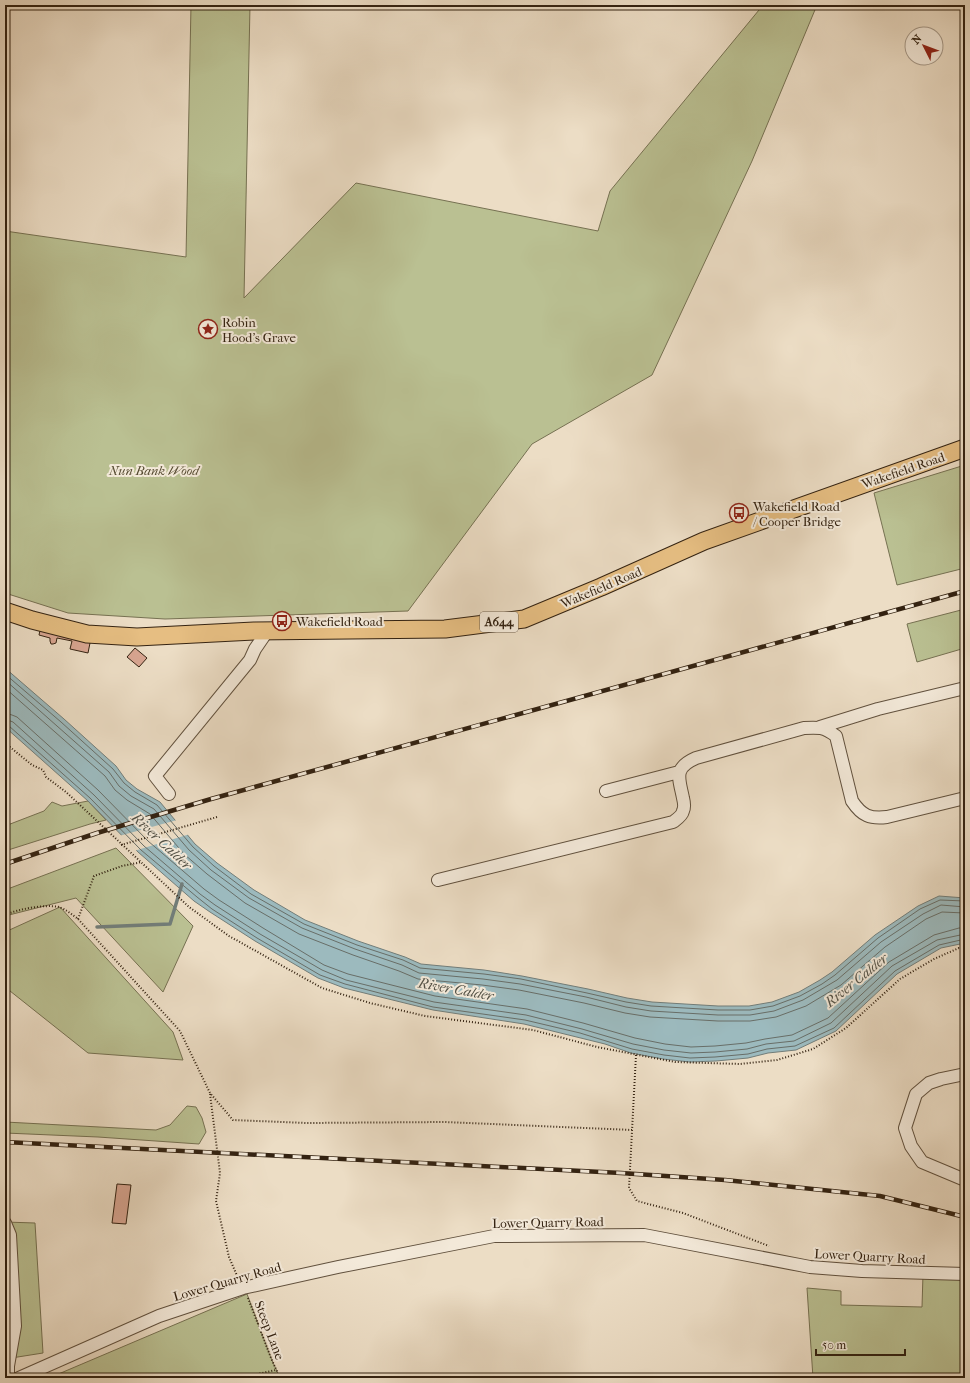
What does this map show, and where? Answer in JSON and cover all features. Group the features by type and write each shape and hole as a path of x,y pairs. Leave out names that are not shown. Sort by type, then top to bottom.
{"highway":[{"name":"Wakefield Road","path":"5,611 32,620 87,634 137,636 268,630 445,629 524,619 601,587 704,541 965,448"}],"street":[{"path":"169,794 155,776 250,660 268,630"},
{"path":"438,880 674,822 684,810 678,775 681,767 688,761 696,758 804,728 820,727 878,708 965,688"},
{"path":"820,727 829,730 836,736 852,801 858,810 868,816 887,818 965,798"},
{"path":"606,791 680,772"},
{"path":"965,1074 929,1083 916,1094 905,1128 911,1146 922,1162 965,1180"},
{"path":"5,1223 10,1235 15,1326 8,1366 8,1378"},
{"name":"Lower Quarry Road","path":"19,1378 159,1316 243,1288 338,1267 494,1236 644,1235 810,1267 862,1271 965,1274"}],"path":[{"path":"5,744 32,765 43,770 46,776 66,792 189,907 229,936 322,988 370,1003 425,1016 533,1030 597,1047 675,1062 740,1064 777,1060 813,1049 846,1028 900,979 934,959 959,948 965,949"},
{"path":"121,845 217,817"},
{"path":"78,919 94,876 122,866 142,862"},
{"path":"5,915 15,910 39,907 60,907 78,919 180,1031 210,1093 233,1120 306,1123 460,1122 632,1130"},
{"path":"636,1054 629,1188 637,1201 683,1214 776,1249"},
{"name":"Steep Lane","path":"210,1093 220,1172 216,1201 229,1257 246,1294 280,1378"},
{"path":"240,1378 276,1370"}],"green space":[{"name":"Nun Bank Wood","path":"191,5 250,5 244,298 356,183 598,231 610,191 759,10 761,5 817,5 752,161 652,375 532,444 408,611 165,619 68,613 5,593 5,231 186,257"},
{"path":"965,465 965,568 897,585 874,493"},
{"path":"965,609 965,648 917,662 907,624"},
{"path":"88,801 106,820 5,851 5,826 44,811 52,802 62,806"},
{"path":"116,848 193,926 163,992 76,898 5,916 5,890"},
{"path":"60,907 173,1032 183,1060 88,1053 5,987 5,932"},
{"path":"187,1106 196,1107 202,1118 206,1132 199,1144 98,1137 5,1133 5,1122 156,1130 170,1125"},
{"path":"5,1222 35,1223 43,1353 5,1359"},
{"path":"923,1274 965,1279 965,1378 813,1378 807,1288 841,1291 841,1305 922,1307"},
{"path":"247,1294 280,1378 49,1378"}],"water":[{"name":"River Calder","path":"5,668 116,766 126,780 137,789 160,802 195,844 217,863 254,890 305,920 421,964 484,970 522,976 652,1002 718,1006 749,1006 772,1002 799,992 820,980 832,972 875,935 918,906 939,896 965,898 965,943 941,948 897,974 836,1031 796,1050 768,1053 748,1058 716,1061 690,1062 631,1053 605,1044 524,1024 433,1010 344,988 318,978 255,941 194,901 138,852 88,801 5,727"}],"pier":[{"path":"177,820 190,834 134,851 119,836"}],"building":[{"path":"41,626 91,638 88,653 70,649 72,641 57,638 56,643 51,644 50,638 39,635"},
{"path":"135,648 147,658 139,667 127,657"},
{"path":"117,1184 131,1185 126,1224 112,1223"}],"waterway":[{"path":"97,927 170,924 182,884"}],"railway":[{"path":"5,864 97,833 211,799 965,591"},
{"path":"5,1142 621,1173 725,1180 880,1196 965,1217"}],"place":[{"name":"Robin Hood's Grave","path":"208,329"},
{"name":"Wakefield Road / Cooper Bridge","path":"739,513"},
{"name":"Wakefield Road","path":"282,621"}]}
